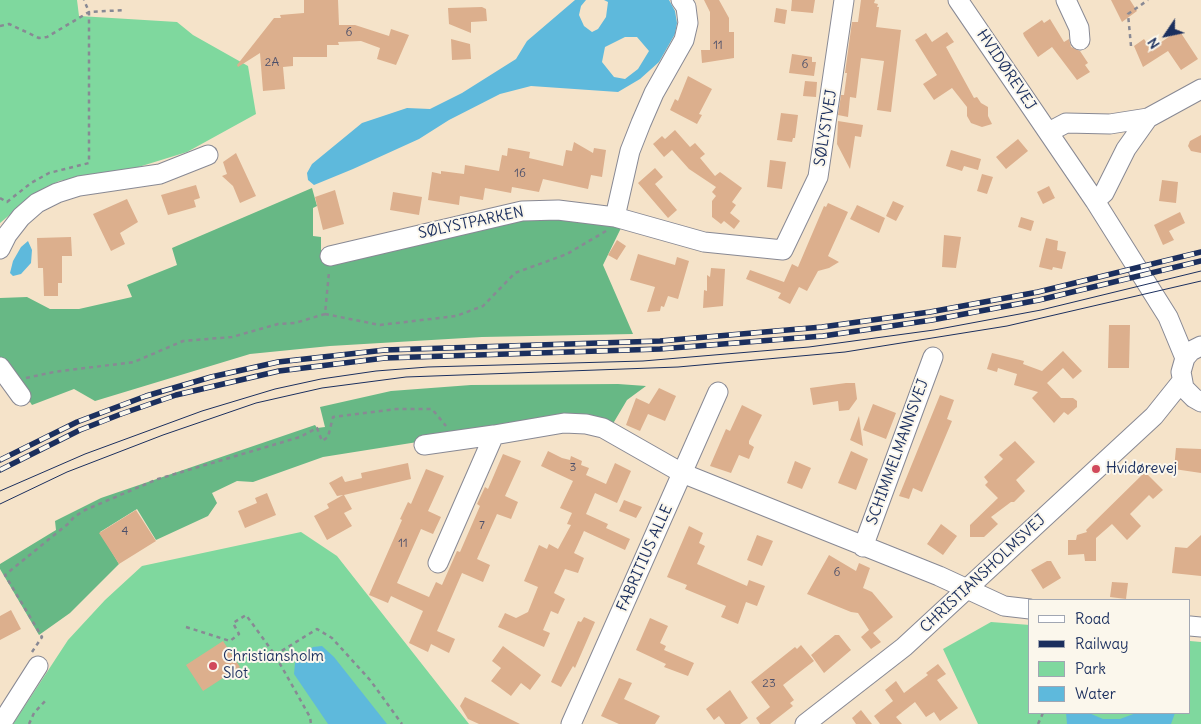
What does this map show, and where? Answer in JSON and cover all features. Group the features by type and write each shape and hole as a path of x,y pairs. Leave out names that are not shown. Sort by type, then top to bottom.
{"street":[{"path":"615,217 630,151 654,93 684,40 688,22 686,8 681,0"},
{"name":"SØLYSTVEJ","path":"783,250 818,177 844,0"},
{"name":"HVIDØREVEJ","path":"958,0 1095,201 1168,317 1195,350"},
{"path":"1066,0 1079,28 1080,40"},
{"path":"1049,132 1066,123 1110,124 1148,118 1201,89"},
{"path":"1095,201 1104,193 1126,150 1148,118"},
{"path":"0,249 7,234 21,217 38,203 58,193 79,186 160,174 208,155"},
{"name":"SØLYSTPARKEN","path":"330,256 522,211 558,210 615,217 704,242 783,250"},
{"path":"1195,350 1181,372 1182,381 1197,400"},
{"name":"SCHIMMELMANNSVEJ","path":"863,547 933,357"},
{"name":"CHRISTIANSHOLMSVEJ","path":"805,724 904,647 1154,416 1182,381"},
{"name":"FABRITIUS ALLE","path":"571,724 718,392"},
{"name":"CHRISTIANSHOLMSVEJ","path":"1154,416 1197,400"},
{"path":"424,445 564,423 586,424 603,428 682,473 967,589 1004,606 1028,609"},
{"path":"438,563 494,435"},
{"path":"1,724 35,671"}],"path":[{"path":"0,198 7,202 31,183 48,174 88,163 89,12 84,0"},
{"path":"1131,46 1128,14 1148,0"},
{"path":"0,26 9,24 39,38 47,37 89,12 125,10"},
{"path":"10,382 54,372 134,362 183,342 232,337 278,324 295,324 325,314 380,325 456,316 483,306 515,273 567,254 605,233 615,217"},
{"path":"325,314 330,256"},
{"path":"35,671 25,663 42,637 5,575 74,517 85,510 158,479 300,437 317,428 322,441 328,436 333,417 396,409 432,410 458,441"},
{"path":"186,627 230,641 239,634 232,623 246,615 275,656 310,717 311,724"},
{"path":"275,656 317,629 332,638 364,673 402,724"},
{"path":"30,724 34,713 47,699"}],"green space":[{"path":"0,0 77,0 79,16 177,22 193,35 248,66 256,114 187,152 132,169 59,181 37,192 0,223"},
{"path":"312,188 317,206 313,208 313,236 321,237 321,259 523,216 560,215 621,228 603,265 633,334 482,337 330,346 250,354 95,401 74,389 32,405 0,357 0,298 27,297 50,309 79,309 132,297 127,285 177,265 172,248"},
{"path":"618,384 646,386 627,400 611,427 493,430 323,457 253,482 237,481 212,493 217,503 208,516 156,540 137,509 100,532 119,564 70,613 39,635 0,569 0,564 56,530 55,521 101,498 315,425 317,428 325,427 320,407 391,391 471,385"},
{"path":"301,532 337,556 469,724 13,724 68,640 105,600 142,566"},
{"path":"991,622 1028,625 1028,714 1191,714 1191,641 1201,642 1201,724 978,724 943,649"}],"water":[{"path":"575,0 586,0 581,6 579,15 584,26 592,32 598,29 606,17 608,2 604,0 669,0 675,11 677,23 675,34 659,62 640,79 618,92 531,86 500,94 449,120 419,139 353,169 314,185 308,180 307,173 312,164 362,123 407,108 430,109 462,93 516,59 527,41","holes":["625,37 637,37 649,51 638,69 625,79 614,77 602,62 605,47"]},
{"path":"28,241 32,250 31,263 21,274 13,276 10,273 13,261 21,247"},
{"path":"322,646 334,657 387,724 328,724 294,674 295,663 303,654 313,647"},
{"path":"1066,714 1091,714 1103,719 1120,719 1133,714 1175,714 1171,724 1067,724"}],"building":[{"path":"304,0 338,0 339,25 355,25 389,36 391,29 409,35 396,65 377,59 380,48 361,41 338,42 339,45 327,45 327,57 293,57 293,66 283,67 285,89 263,91 260,53 238,67 237,65 274,18 281,18 280,15 304,13"},
{"path":"704,0 719,0 729,18 729,32 734,32 734,58 702,63 701,50 710,50 710,12"},
{"path":"792,0 815,0 813,13 791,11"},
{"path":"861,0 875,0 874,3 878,4 876,27 901,30 891,112 877,110 884,61 861,58 856,98 850,97 848,117 838,115 841,95 844,95 852,22 858,22"},
{"path":"1111,0 1130,0 1137,11 1122,22"},
{"path":"482,7 486,9 487,21 471,22 471,33 449,24 448,8"},
{"path":"776,8 787,10 785,24 774,22"},
{"path":"1050,19 1064,42 1069,39 1071,47 1080,51 1088,63 1085,65 1090,72 1077,80 1052,47 1038,57 1024,36 1023,33 1042,20 1044,23"},
{"path":"1179,30 1198,59 1181,70 1168,51 1143,67 1134,46 1144,39 1151,49"},
{"path":"947,32 954,42 946,47 974,98 977,97 981,103 988,107 988,116 992,124 982,127 971,123 967,116 967,107 952,88 934,100 923,84 937,75 915,40 926,33 932,42"},
{"path":"451,39 470,44 471,59 452,60"},
{"path":"792,54 812,57 812,62 816,62 814,76 789,73"},
{"path":"688,76 712,89 699,114 702,115 697,124 670,110 675,99 678,101"},
{"path":"805,81 817,82 816,97 803,96"},
{"path":"781,113 798,115 795,138 793,138 792,142 777,140"},
{"path":"838,121 863,125 861,137 855,136 850,169 837,144"},
{"path":"675,130 690,147 695,143 705,154 700,158 715,176 720,172 742,188 732,202 736,205 730,213 740,221 734,229 724,221 721,224 712,217 712,201 716,196 712,192 716,187 689,169 672,150 664,157 653,144 662,136 665,139"},
{"path":"1201,135 1201,153 1191,151 1188,146 1190,141"},
{"path":"1018,139 1028,151 1006,169 996,157"},
{"path":"574,142 593,153 594,148 606,150 602,177 591,175 588,189 543,179 539,192 512,187 511,193 485,188 483,200 460,196 459,205 428,200 432,172 441,174 441,171 464,174 465,165 499,171 502,155 507,156 508,148 530,152 529,158 563,166 566,150 572,151"},
{"path":"951,150 981,159 978,170 964,166 962,171 946,166"},
{"path":"236,153 256,196 240,203 233,186 222,176 227,174 223,162"},
{"path":"770,160 786,162 782,189 767,187"},
{"path":"655,168 663,177 655,184 677,210 668,218 638,183"},
{"path":"982,174 993,177 987,194 977,191"},
{"path":"1162,180 1178,182 1176,203 1159,201"},
{"path":"196,185 200,198 194,200 196,207 168,215 161,195"},
{"path":"1049,186 1055,198 1043,204 1037,192"},
{"path":"335,190 344,224 323,230 315,197"},
{"path":"393,192 422,197 419,215 390,210"},
{"path":"127,199 138,222 120,233 125,244 111,251 93,214"},
{"path":"893,201 904,206 896,221 886,216"},
{"path":"828,203 848,212 828,256 839,262 829,268 818,271 807,291 799,287 790,304 778,298 781,293 746,279 750,270 784,282 792,264 798,267 824,206 826,207"},
{"path":"857,205 885,218 879,233 850,219"},
{"path":"1180,212 1185,223 1169,231 1174,240 1163,245 1154,225"},
{"path":"1021,217 1034,221 1031,231 1018,227"},
{"path":"944,235 961,237 956,268 942,267"},
{"path":"71,237 72,256 62,256 62,283 58,283 58,296 44,296 43,268 38,268 37,238"},
{"path":"1046,238 1058,241 1057,250 1066,252 1062,269 1053,267 1052,270 1039,267"},
{"path":"617,240 626,246 617,260 608,255"},
{"path":"638,254 675,265 677,257 689,261 678,299 668,296 664,307 661,306 660,311 647,312 655,287 630,280"},
{"path":"711,268 725,269 723,306 703,308 704,290 707,291 707,275 710,277"},
{"path":"1109,325 1130,325 1129,368 1108,368"},
{"path":"1063,351 1082,371 1073,379 1063,368 1047,383 1061,398 1073,398 1077,401 1077,407 1068,415 1064,412 1054,423 1032,398 1038,392 1014,385 1017,374 998,368 997,372 987,369 992,353 1024,361 1023,364 1042,371"},
{"path":"855,383 857,399 849,410 839,411 838,401 813,405 810,388"},
{"path":"659,388 676,396 665,421 648,414 640,431 626,425 636,398 649,404"},
{"path":"940,395 954,400 947,419 952,421 922,492 913,488 909,499 899,496"},
{"path":"873,404 896,413 886,439 863,430"},
{"path":"742,405 762,415 749,441 749,444 754,447 749,459 739,455 731,473 710,466 726,429 730,431"},
{"path":"859,416 863,446 850,440"},
{"path":"1015,441 1035,462 1016,480 1025,491 1014,502 1011,502 991,517 998,524 984,537 970,537 970,525 998,498 985,485 988,482 984,477 1003,459 999,455"},
{"path":"1176,448 1201,449 1201,473 1174,469"},
{"path":"548,451 562,458 570,460 571,456 582,461 581,465 589,468 586,475 606,484 615,463 631,471 617,503 595,493 586,514 608,524 606,528 630,539 625,550 584,531 574,553 584,558 578,573 565,569 554,593 565,599 558,614 551,611 543,630 550,633 544,647 498,627 505,613 516,618 528,612 538,587 524,581 539,545 547,549 549,544 558,549 571,525 567,524 572,513 560,508 573,481 541,466"},
{"path":"851,451 868,459 856,490 838,483"},
{"path":"503,454 521,461 505,496 518,502 511,519 497,514 477,559 490,565 483,582 462,573 437,631 455,639 449,653 431,644 428,652 409,643 423,611 391,596 388,603 369,595 402,520 400,519 408,502 411,504 426,469 444,476 428,511 441,517 433,534 421,529 397,583 429,597 436,582 442,585 457,551 460,552 480,506 477,504 485,487 488,489"},
{"path":"795,461 811,468 802,489 787,483"},
{"path":"408,463 411,479 344,495 352,509 344,513 352,526 327,540 314,516 329,508 327,504 343,495 337,496 329,483 342,476 345,482 362,478 361,473"},
{"path":"1145,472 1163,490 1153,499 1149,495 1130,514 1141,526 1127,540 1112,524 1096,538 1096,561 1085,561 1084,554 1068,555 1068,540 1076,540 1077,535 1087,532 1086,530"},
{"path":"267,493 276,515 245,528 238,511 257,503 255,498"},
{"path":"624,500 642,507 636,518 619,511"},
{"path":"136,510 156,541 119,564 99,533"},
{"path":"941,524 957,536 943,555 927,544"},
{"path":"689,526 703,533 699,543 705,546 697,564 747,586 749,580 765,586 757,606 746,602 738,624 721,617 726,606 685,589 687,585 667,577"},
{"path":"757,535 773,541 762,566 747,560"},
{"path":"1201,535 1201,576 1172,573 1175,547 1187,548"},
{"path":"829,555 856,571 859,563 870,568 863,588 872,592 893,617 873,633 881,642 871,649 861,637 869,630 858,613 851,612 807,594"},
{"path":"1047,561 1051,561 1061,578 1043,589 1031,570"},
{"path":"1112,582 1128,583 1126,599 1110,597"},
{"path":"11,610 21,629 0,640 0,616"},
{"path":"584,617 595,622 575,668 573,666 561,687 551,682 578,621 581,622"},
{"path":"650,618 668,626 660,643 666,646 664,650 694,663 688,676 664,667 666,664 636,650"},
{"path":"835,635 839,635 851,650 824,673 811,655"},
{"name":"Christiansholm Slot","path":"223,641 240,667 203,691 186,665"},
{"path":"801,645 814,661 783,685 794,700 790,703 793,706 770,724 760,724 756,718 770,707 751,682 795,647 797,649"},
{"path":"503,646 541,675 530,690 521,683 511,696 491,681 501,668 492,661"},
{"path":"938,664 946,674 937,680 958,708 940,721 934,712 926,717 915,702 896,717 902,724 880,724 874,716 893,701 885,690 896,681 904,693 928,675 926,673"},
{"path":"619,678 632,683 624,699 660,716 655,724 619,724 601,716"},
{"path":"730,690 748,718 740,724 725,724 719,716 714,720 706,709"},
{"path":"465,697 520,724 479,724 468,719 460,706"},
{"path":"861,710 872,724 856,724 852,718"}],"tram line":[{"path":"0,491 85,454 202,411 275,389 321,379 376,371 428,367 643,361 809,347 934,330 1041,310 1201,271"},
{"path":"0,504 67,472 163,435 256,403 322,388 406,377 678,367 845,352 1007,326 1201,281"}],"railway":[{"path":"0,460 77,422 146,396 211,377 278,362 385,350 660,341 822,327 930,312 1038,292 1201,252"},
{"path":"0,470 80,430 121,414 176,395 279,371 385,358 660,349 823,336 932,320 1039,300 1201,261"}],"place":[{"name":"Hvidørevej","path":"1096,469"},
{"name":"Christiansholm Slot","path":"213,666"}]}
